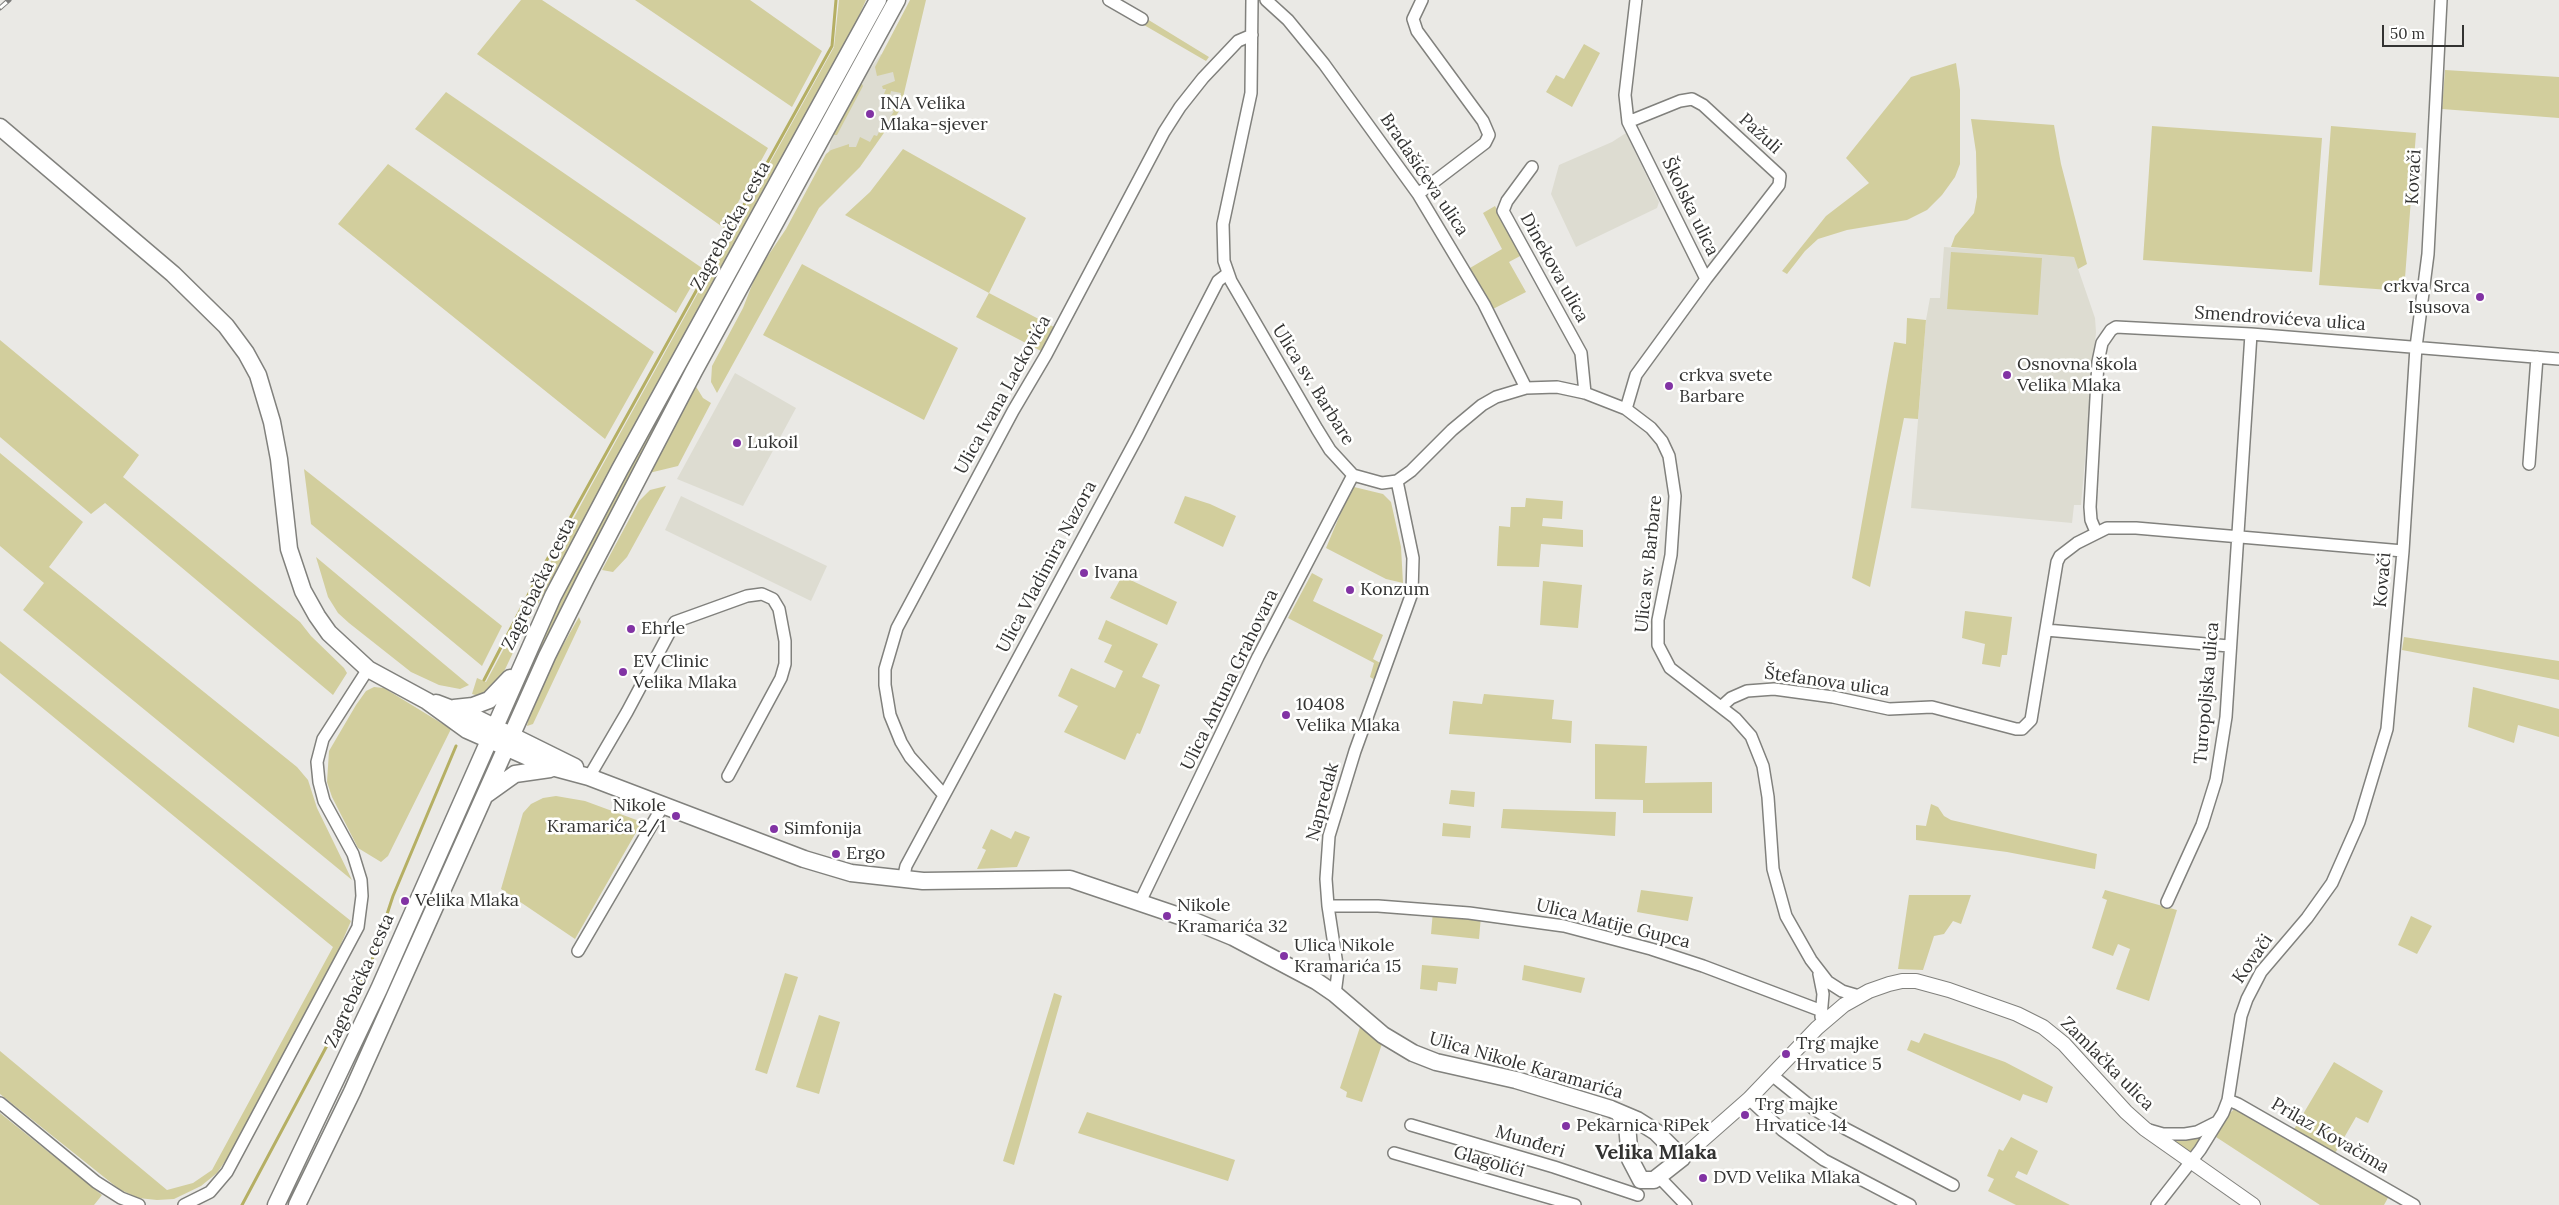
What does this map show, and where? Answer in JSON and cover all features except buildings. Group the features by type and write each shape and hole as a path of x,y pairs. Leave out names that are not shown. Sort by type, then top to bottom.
{"main road":[{"name":"Zagrebačka cesta","path":"276,1205 379,989 553,596 620,469 878,0"},
{"path":"297,1205 352,1092 552,647 634,484 897,0"},
{"path":"0,127 200,298 226,326 246,353 258,375 272,422 289,549 303,591 329,633 368,669 426,701 460,725 491,733"},
{"path":"454,708 473,706 489,700 518,672"},
{"path":"426,701 454,708 491,733 558,769 589,777"},
{"path":"509,742 565,761 589,777"},
{"path":"485,796 515,774 532,770 558,769"},
{"name":"Ulica Nikole Karamarića","path":"589,777 804,859 851,873 903,880 1057,878 1080,881 1194,920 1233,937 1316,981 1383,1034 1424,1058 1516,1080 1618,1112 1656,1132 1682,1158"},
{"path":"1618,1112 1627,1125 1632,1166 1643,1190 1682,1158"}],"street":[{"path":"1109,0 1142,18"},
{"name":"Bradašićeva ulica","path":"1266,0 1288,20 1318,57 1418,194 1484,304 1526,388"},
{"path":"1418,194 1485,143 1490,135 1483,121 1417,31 1413,19 1422,0"},
{"name":"Školska ulica","path":"1626,409 1636,375 1706,279 1628,122 1625,95 1636,0"},
{"name":"Kovači","path":"2157,1205 2218,1122 2228,1100 2241,1016 2247,999 2261,972 2308,918 2332,882 2349,847 2372,783 2390,710 2403,551 2416,347 2427,263 2441,0"},
{"name":"Ulica sv. Barbare","path":"1255,1 1248,111 1223,224 1223,248 1227,274 1330,450 1353,476"},
{"name":"Ulica Ivana Lackovića","path":"944,795 910,757 901,742 890,715 885,685 885,669 897,628 1013,411 1046,355 1164,132 1180,107 1203,78 1238,41 1252,35"},
{"name":"Pažuli","path":"1628,122 1672,104 1692,99 1703,105 1780,176 1779,186 1706,279"},
{"name":"Dinekova ulica","path":"1532,167 1507,201 1503,211 1581,354 1585,393"},
{"name":"Ulica Vladimira Nazora","path":"903,880 906,866 1138,436 1218,281 1227,274"},
{"name":"Smendrovićeva ulica","path":"2096,532 2091,520 2090,508 2098,362 2102,343 2110,330 2124,326 2251,334 2559,359"},
{"name":"Turopoljska ulica","path":"2167,902 2202,825 2216,780 2226,717 2229,646 2251,334"},
{"path":"2529,464 2537,357"},
{"name":"Ulica sv. Barbare","path":"1397,481 1411,471 1452,430 1482,405 1496,397 1526,388 1557,387 1585,393 1626,409 1638,416 1662,441 1674,474 1674,522 1658,620 1658,646 1670,668 1744,727 1758,748 1768,796 1773,869 1778,894 1797,938 1819,972 1835,988 1859,996"},
{"path":"1353,476 1375,483 1397,481"},
{"name":"Ulica Antuna Grahovara","path":"1140,902 1258,657 1353,476"},
{"name":"Napredak","path":"1334,994 1338,971 1328,906 1326,861 1332,820 1412,593 1413,558 1397,481"},
{"path":"2229,646 2046,630 2056,562 2067,551 2096,532 2107,528 2136,528 2403,551"},
{"path":"589,777 627,712 674,622 746,596 762,594 773,599 779,609 784,632 785,664 777,686 728,776"},
{"name":"Štefanova ulica","path":"1721,707 1731,698 1747,691 1774,689 1889,709 1932,706 2016,729 2028,726 2031,720 2046,630"},
{"path":"184,1205 210,1192 227,1172 358,927 362,896 361,880 352,854 324,801 318,782 317,762 323,739 368,669"},
{"path":"578,951 664,804"},
{"name":"Ulica Matije Gupca","path":"1328,906 1378,906 1469,912 1564,926 1651,949 1695,963 1822,1011"},
{"name":"Ulica sv. Barbare","path":"1816,1028 1822,1011 1823,994 1819,972"},
{"name":"Zamlačka ulica","path":"1682,1158 1773,1076 1816,1028 1859,996 1889,984 1909,981 1931,985 2036,1023 2064,1044 2126,1112 2145,1129 2253,1205"},
{"path":"1773,1076 1814,1109 1846,1129 1953,1185"},
{"path":"1749,1099 1782,1130 1824,1160 1910,1205"},
{"name":"Prilaz Kovačima","path":"2228,1100 2414,1205"},
{"path":"0,1103 96,1182 121,1198 139,1205"},
{"path":"2145,1129 2162,1134 2185,1134 2197,1132 2218,1122"},
{"name":"Munđeri","path":"1411,1125 1643,1190"},
{"name":"Glagolići","path":"1394,1153 1575,1205"},
{"path":"1643,1190 1686,1205"}],"shaded area":[{"path":"521,0 542,0 768,148 724,228 477,54"},
{"path":"635,0 750,0 822,51 792,107"},
{"path":"839,0 866,0 843,52 570,549 529,619 499,682 482,697 472,694 477,678 486,682 591,486 834,47"},
{"path":"886,0 890,0 514,713 511,712 556,607 611,498"},
{"path":"910,0 926,0 900,110 860,167 819,208 717,393 711,382 712,366 743,308 757,272 786,229 826,154 831,150 849,144 849,147 856,147 860,137 870,142 874,135 877,136 879,132 881,133 894,111 880,104 884,96 890,97 890,101 899,102 901,93 891,91 890,95 884,94 886,89 883,89 882,86 895,81 893,72 877,76 875,67"},
{"path":"1147,19 1209,57 1206,61 1144,25"},
{"path":"1584,44 1600,53 1572,107 1546,92 1556,75 1564,79"},
{"name":"INA Velika Mlaka-sjever","path":"881,54 909,67 899,110 860,166 828,155 833,132 859,84"},
{"path":"1956,63 1960,90 1960,164 1955,177 1942,195 1927,210 1907,220 1847,230 1818,239 1805,251 1787,274 1782,271 1826,216 1869,183 1846,158 1911,77"},
{"path":"2445,70 2559,77 2559,118 2442,109"},
{"path":"861,82 863,86 837,135 834,135 833,132"},
{"path":"446,92 702,268 676,313 415,129"},
{"path":"1971,119 2054,125 2061,164 2087,264 2078,269 2074,257 1951,247 1955,236 1974,213 1977,197 1976,152"},
{"path":"2152,126 2322,138 2312,272 2143,260"},
{"path":"2331,126 2416,133 2404,291 2319,285"},
{"path":"1626,133 1659,202 1657,208 1576,247 1551,194 1559,165 1612,142"},
{"path":"903,149 1026,218 989,293 845,215 870,192"},
{"path":"388,164 654,352 605,439 338,224"},
{"path":"1495,206 1522,255 1509,262 1526,292 1493,309 1470,268 1502,249 1483,213"},
{"name":"Osnovna škola Velika Mlaka","path":"1944,247 2074,257 2095,318 2096,332 2081,505 2074,505 2072,523 1911,508 1926,320 1930,298 1940,298"},
{"path":"1951,252 2042,258 2038,315 1947,309"},
{"path":"802,264 958,348 924,420 763,335"},
{"path":"989,293 1054,327 1041,351 976,317"},
{"path":"1907,318 1926,320 1918,419 1904,418 1870,587 1852,578 1894,342 1906,344"},
{"path":"0,340 139,455 123,477 300,622 311,636 344,668 347,673 333,695 105,503 91,514 0,437"},
{"name":"Lukoil","path":"735,373 796,408 743,506 677,479"},
{"path":"695,385 703,398 711,403 678,466 649,473"},
{"path":"0,453 83,522 49,567 297,767 308,780 317,808 352,880 23,610 44,583 0,546"},
{"path":"304,469 502,626 482,666 311,524"},
{"path":"666,486 627,557 613,572 602,570 639,501 650,490"},
{"path":"1354,487 1383,494 1391,502 1401,547 1403,583 1386,579 1326,548 1350,491"},
{"path":"681,496 827,566 811,601 665,530"},
{"path":"1185,496 1210,504 1236,516 1223,547 1174,523"},
{"path":"1526,498 1563,501 1562,519 1543,518 1542,526 1583,530 1583,547 1541,544 1539,567 1497,566 1499,526 1510,527 1511,507 1525,507"},
{"path":"316,557 469,685 460,689 439,685 411,672 349,623 338,613 328,597"},
{"path":"1312,573 1323,579 1313,601 1383,635 1373,659 1384,665 1377,681 1370,677 1374,663 1288,618"},
{"path":"1122,576 1177,602 1167,625 1110,598"},
{"path":"1543,581 1582,585 1578,628 1540,625"},
{"path":"1965,611 2012,617 2007,655 2002,655 2000,667 1982,664 1985,644 1962,638"},
{"path":"579,617 581,622 533,724 527,726 530,711 555,659"},
{"path":"1106,620 1158,644 1142,677 1160,685 1140,734 1137,733 1125,760 1064,732 1078,706 1058,696 1071,668 1115,688 1123,671 1104,662 1112,645 1098,639"},
{"path":"2404,637 2559,661 2559,680 2402,650"},
{"path":"0,641 351,921 338,951 230,1154 217,1173 201,1186 174,1199 138,1198 119,1189 0,1094 0,1051 167,1190 193,1183 212,1170 333,947 0,673"},
{"path":"374,687 384,688 451,729 388,856 381,862 358,848 332,797 327,782 329,751 356,705 366,691"},
{"path":"2473,687 2559,709 2559,737 2518,725 2514,743 2468,727"},
{"path":"1484,694 1554,700 1552,719 1572,721 1571,743 1449,734 1453,701 1482,704"},
{"path":"1595,744 1647,746 1645,783 1712,782 1712,813 1643,813 1643,800 1595,799"},
{"path":"1451,790 1475,792 1474,807 1449,804"},
{"path":"556,796 585,801 642,822 575,939 501,889 523,813 531,804 543,798"},
{"path":"1931,804 1938,807 1944,816 1951,820 2097,854 2095,869 2007,852 1916,840 1916,825 1926,826"},
{"path":"1503,809 1616,812 1615,836 1501,828"},
{"path":"1443,823 1471,826 1470,838 1442,836"},
{"path":"991,829 1011,839 1015,831 1030,837 1017,867 977,869 986,850 982,848"},
{"path":"1641,890 1693,897 1688,921 1637,912"},
{"path":"2105,890 2177,910 2149,1001 2116,989 2130,949 2118,944 2113,956 2092,948 2107,900 2102,898"},
{"path":"1909,895 1971,895 1961,924 1953,921 1944,934 1934,936 1923,970 1898,969"},
{"path":"1433,911 1481,916 1479,939 1431,934"},
{"path":"2411,916 2432,926 2417,954 2398,945"},
{"path":"1422,965 1458,968 1456,984 1438,982 1437,991 1420,989"},
{"path":"1524,965 1585,978 1581,993 1522,980"},
{"path":"785,973 798,977 767,1074 755,1070"},
{"path":"1054,993 1062,996 1014,1165 1003,1161"},
{"path":"819,1015 840,1022 819,1094 796,1087"},
{"path":"1361,1024 1383,1041 1362,1102 1346,1097 1347,1092 1340,1088"},
{"path":"1924,1033 2005,1062 2053,1087 2047,1103 2023,1094 2020,1101 1907,1050 1911,1040 1919,1043"},
{"path":"2334,1062 2383,1091 2368,1123 2356,1117 2334,1155 2293,1131"},
{"path":"2236,1108 2389,1196 2384,1205 2320,1205 2216,1137 2227,1115"},
{"path":"1087,1112 1235,1160 1228,1181 1078,1133"},
{"path":"0,1113 102,1195 94,1205 0,1205"},
{"path":"2206,1133 2191,1155 2172,1140 2186,1139"},
{"path":"2011,1137 2038,1151 2027,1175 2018,1171 2015,1177 2070,1205 2016,1205 1988,1191 1994,1179 1987,1176 1999,1149 2003,1151"}],"waterway":[{"path":"484,680 538,576 832,46 836,0"},
{"path":"242,1205 371,963 393,896 456,746"}],"railway":[{"path":"0,8 9,0"}],"place":[{"name":"INA Velika Mlaka-sjever","path":"870,114"},
{"name":"crkva Srca Isusova","path":"2480,297"},
{"name":"Osnovna škola Velika Mlaka","path":"2007,375"},
{"name":"crkva svete Barbare","path":"1669,386"},
{"name":"Lukoil","path":"737,443"},
{"name":"Ivana","path":"1084,573"},
{"name":"Konzum","path":"1350,590"},
{"name":"Ehrle","path":"631,629"},
{"name":"EV Clinic Velika Mlaka","path":"623,672"},
{"name":"10408 Velika Mlaka","path":"1286,715"},
{"name":"Nikole Kramarića 2/1","path":"676,816"},
{"name":"Simfonija","path":"774,829"},
{"name":"Ergo","path":"836,854"},
{"name":"Velika Mlaka","path":"405,901"},
{"name":"Nikole Kramarića 32","path":"1167,916"},
{"name":"Ulica Nikole Kramarića 15","path":"1284,956"},
{"name":"Trg majke Hrvatice 5","path":"1786,1054"},
{"name":"Trg majke Hrvatice 14","path":"1745,1115"},
{"name":"Pekarnica RiPek","path":"1566,1126"},
{"name":"DVD Velika Mlaka","path":"1703,1178"}],"district":[{"name":"Velika Mlaka","path":"1656,1153"}]}
